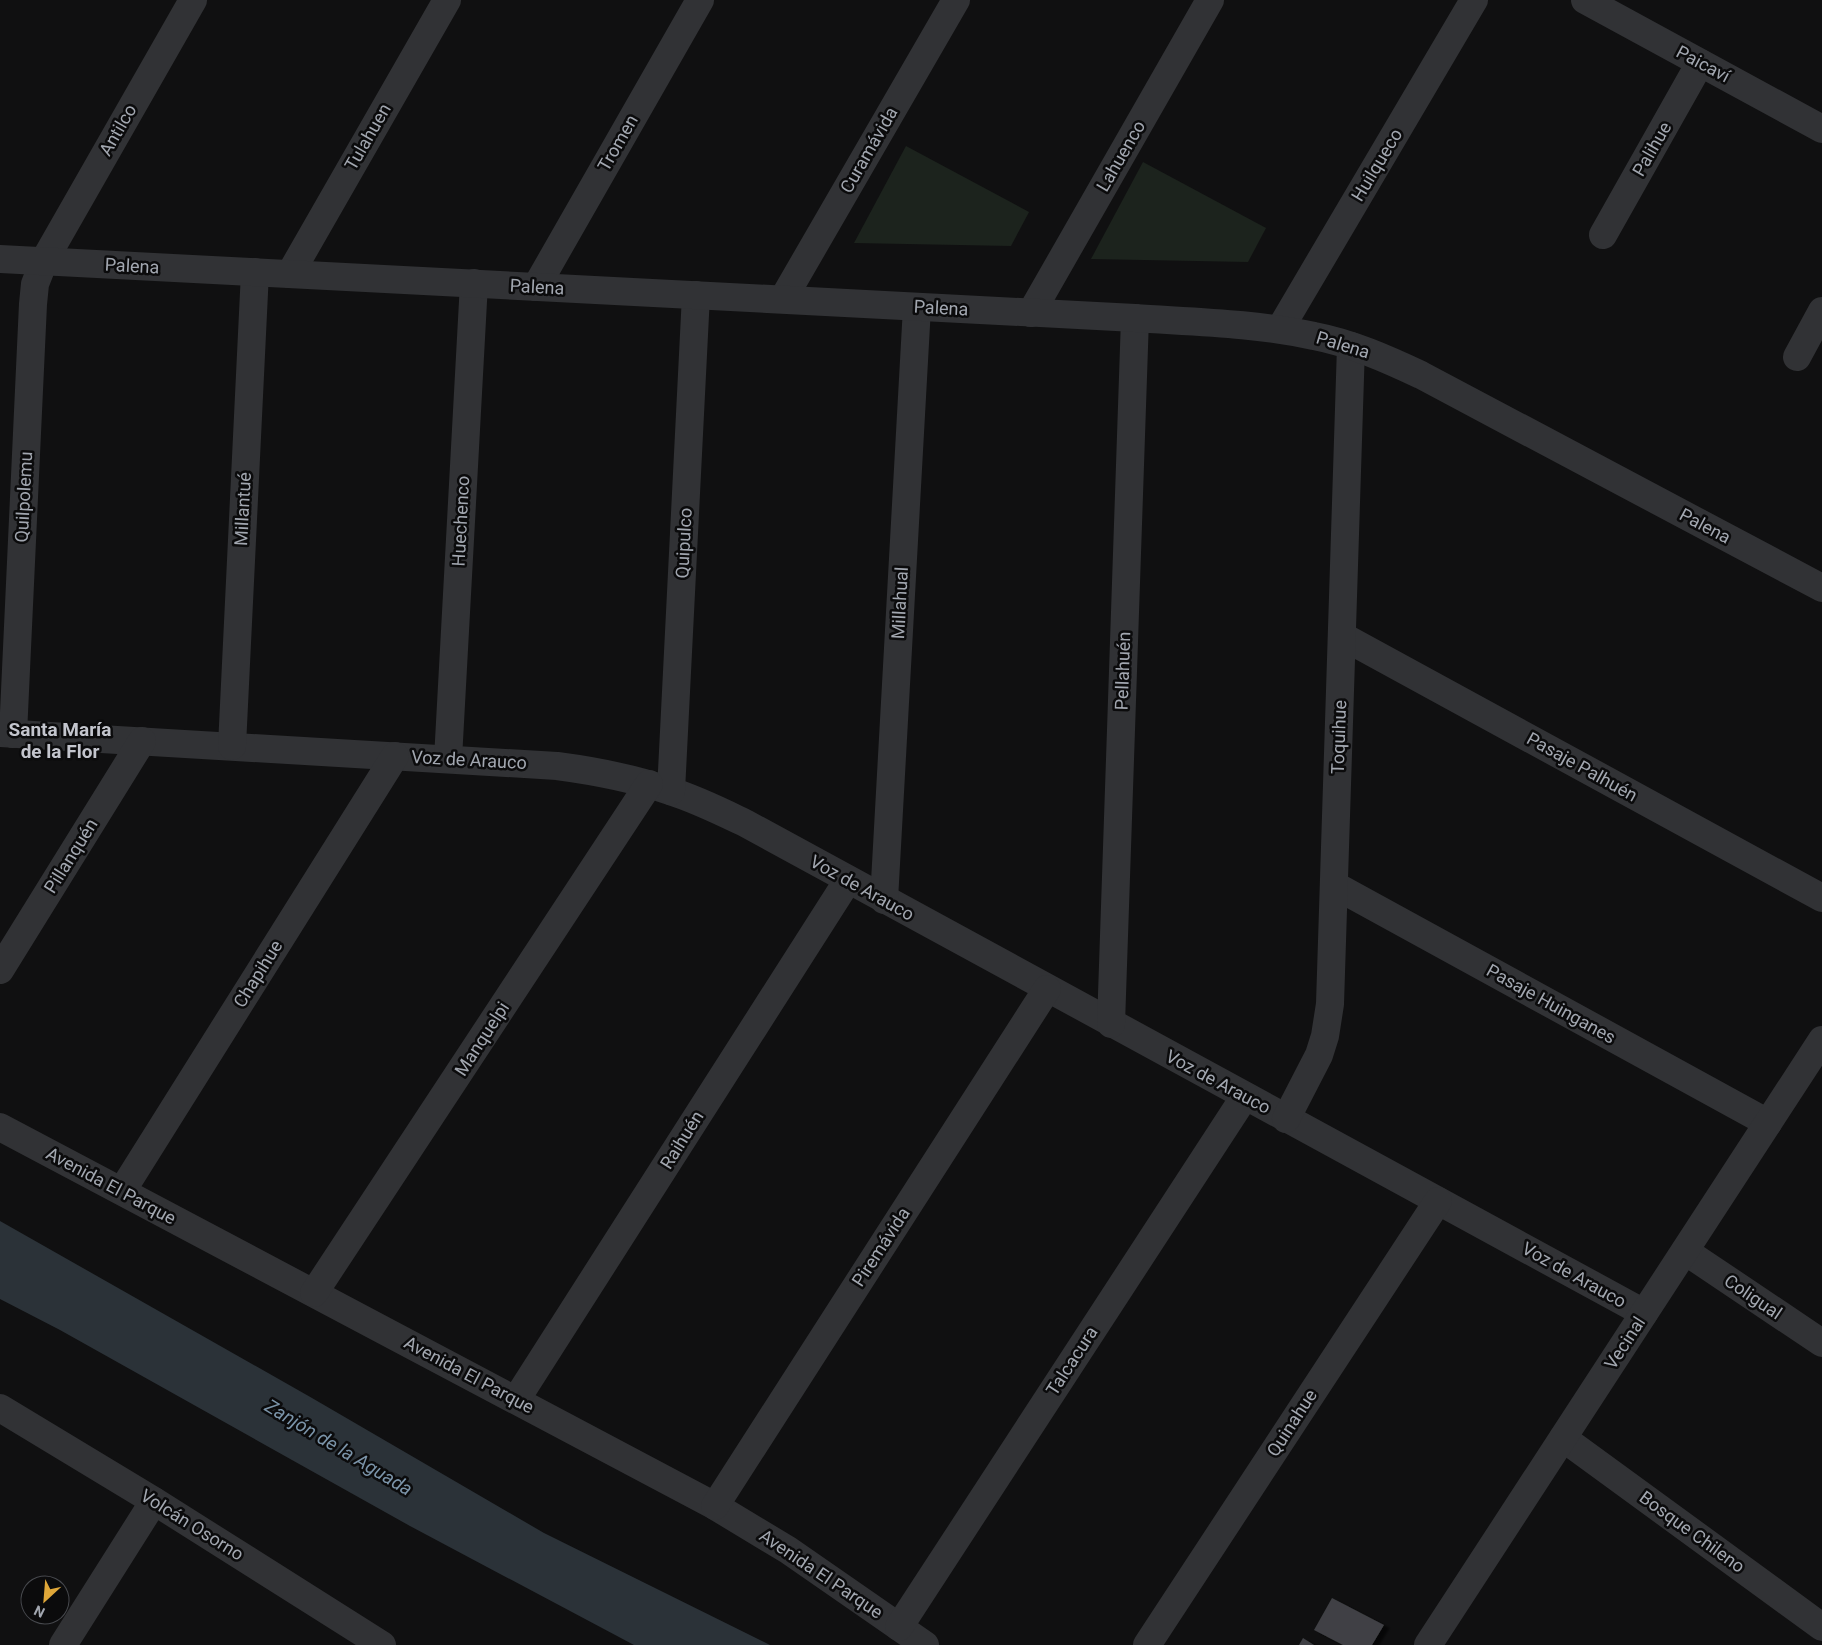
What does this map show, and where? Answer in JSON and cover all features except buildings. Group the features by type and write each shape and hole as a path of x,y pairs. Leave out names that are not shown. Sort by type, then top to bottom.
{"street":[{"name":"Antilco","path":"44,261 193,0"},
{"name":"Tulahuen","path":"290,274 446,0"},
{"name":"Tromen","path":"536,287 700,0"},
{"name":"Curamávida","path":"783,299 956,0"},
{"name":"Lahuenco","path":"1031,312 1210,0"},
{"name":"Huilqueco","path":"1280,329 1474,0"},
{"name":"Paicaví","path":"1585,0 1822,129"},
{"name":"Palihue","path":"1603,236 1700,63"},
{"name":"Palena","path":"0,259 1031,312 1247,325 1280,329 1352,346 1387,359 1421,375 1822,588"},
{"name":"Quilpolemu","path":"6,733 33,304 35,284 44,261"},
{"name":"Millantué","path":"232,746 255,272"},
{"name":"Huechenco","path":"448,759 474,283"},
{"name":"Quipulco","path":"660,788 696,295"},
{"name":"Millahual","path":"884,900 916,307"},
{"path":"1797,357 1822,311"},
{"name":"Pellahuén","path":"1111,1024 1136,318"},
{"name":"Toquihue","path":"1286,1118 1319,1055 1325,1036 1330,1004 1352,346"},
{"name":"Pasaje Palhuén","path":"1342,636 1822,898"},
{"name":"Voz de Arauco","path":"6,733 557,766 616,776 660,788 706,805 745,823 1644,1313"},
{"name":"Pillanquén","path":"0,970 142,741"},
{"name":"Chapihue","path":"122,1191 395,756"},
{"name":"Manquelpi","path":"314,1293 660,788"},
{"name":"Raihuén","path":"516,1400 848,880"},
{"name":"Pasaje Huinganes","path":"1334,886 1768,1123"},
{"name":"Piremávida","path":"715,1506 1047,988"},
{"name":"Vecinal","path":"1428,1645 1768,1123 1819,1053"},
{"name":"Talcacura","path":"899,1627 1245,1096"},
{"name":"Avenida El Parque","path":"0,1127 715,1506 788,1550 925,1645"},
{"name":"Quinahue","path":"1147,1645 1438,1201"},
{"name":"Coligual","path":"1684,1251 1822,1343"},
{"name":"Volcán Osorno","path":"0,1408 154,1501 382,1645"},
{"name":"Bosque Chileno","path":"1563,1438 1822,1627"},
{"path":"63,1645 154,1501"}],"shaded area":[{"path":"906,146 1029,212 1011,246 854,243"},
{"path":"1143,162 1266,228 1248,262 1091,259"}],"water":[{"name":"Zanjón de la Aguada","path":"0,1221 312,1398 544,1533 770,1645 634,1645 410,1526 60,1330 0,1299"}],"district":[{"name":"Santa María de la Flor","path":"60,740"}]}
